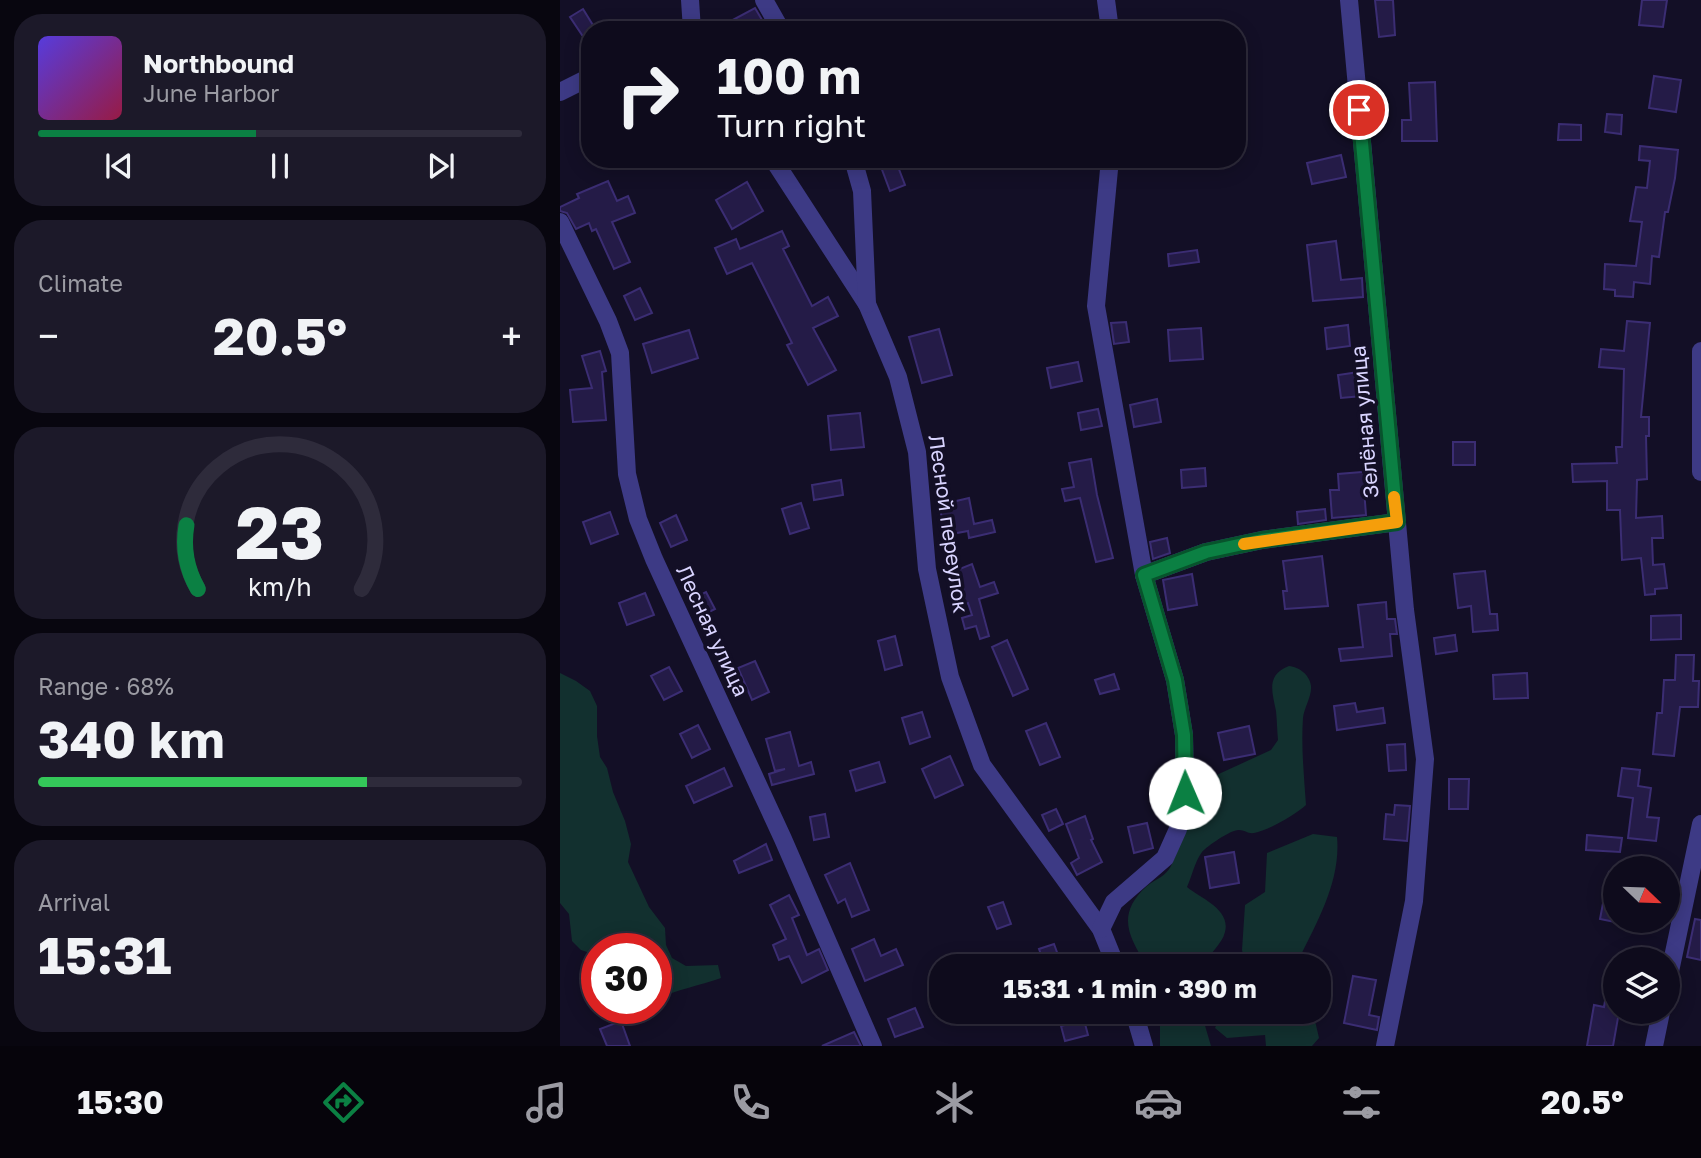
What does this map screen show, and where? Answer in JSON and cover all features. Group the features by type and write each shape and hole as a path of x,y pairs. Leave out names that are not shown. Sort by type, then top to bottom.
{"street":[{"path":"690,0 691,21"},
{"path":"764,0 776,21"},
{"path":"1106,0 1109,21"},
{"name":"Зелёная улица","path":"1349,0 1405,610 1424,759 1414,901 1385,1046"},
{"path":"560,92 581,82"},
{"name":"Лесной переулок","path":"779,168 867,304 898,377 917,452 927,569 950,677 982,765 1101,929 1111,954"},
{"path":"856,168 862,191 867,304"},
{"path":"1101,929 1114,902 1165,858 1178,829 1185,793 1184,735 1175,680 1144,575 1096,306 1109,168"},
{"name":"Лесная улица","path":"560,222 620,353 627,474 638,519 783,839 873,1046"},
{"path":"1701,351 1701,472"},
{"path":"1144,575 1206,552 1262,540 1397,522"},
{"path":"1675,947 1701,824"},
{"path":"1138,1024 1144,1046"},
{"path":"1654,1046 1659,1024"}],"green space":[{"path":"1289,666 1297,668 1309,678 1311,686 1302,729 1306,805 1282,822 1260,831 1231,832 1202,852 1187,887 1213,905 1226,924 1223,937 1210,954 1140,954 1128,925 1131,906 1147,886 1164,875 1171,866 1197,784 1271,750 1278,740 1272,684 1282,670"},
{"path":"560,673 590,691 597,706 600,757 607,768 625,821 631,844 628,862 649,907 665,928 665,933 581,933 581,950 572,941 569,914 560,903"},
{"path":"1313,834 1337,837 1332,884 1302,954 1243,954 1245,905 1265,892 1267,853"},
{"path":"672,958 686,966 718,965 721,978 672,993"},
{"path":"1160,1024 1205,1024 1211,1046 1160,1046"},
{"path":"1217,1024 1316,1024 1319,1038 1312,1046 1266,1046 1265,1035 1227,1038 1215,1028"}],"building":[{"path":"1375,0 1393,0 1395,35 1379,37"},
{"path":"1642,0 1667,0 1663,27 1639,25"},
{"path":"755,8 763,21 731,21"},
{"path":"583,9 590,21 581,21 581,34 570,17"},
{"path":"1654,76 1681,80 1676,112 1649,108"},
{"path":"1435,82 1437,141 1402,141 1402,120 1411,120 1409,83"},
{"path":"1607,114 1622,115 1621,134 1605,132"},
{"path":"1559,124 1581,125 1581,140 1558,140"},
{"path":"1640,146 1678,150 1675,178 1668,212 1665,212 1659,257 1652,256 1650,284 1634,282 1633,297 1615,296 1615,290 1604,289 1605,264 1636,266 1642,222 1630,221 1636,187 1647,188 1650,161 1639,160"},
{"path":"1341,155 1346,177 1312,184 1307,163"},
{"path":"881,168 898,168 905,185 890,191"},
{"path":"608,181 617,201 628,196 635,213 612,222 630,262 614,269 596,229 592,231 589,223 576,229 567,213 560,211 560,207 579,198 577,194"},
{"path":"747,182 763,211 732,229 716,200"},
{"path":"782,231 789,246 783,249 812,306 828,297 838,316 813,328 836,370 808,385 787,345 792,343 752,263 727,274 715,248 736,239 740,249"},
{"path":"1336,241 1341,280 1362,278 1363,297 1313,301 1307,245"},
{"path":"1197,250 1199,262 1169,266 1168,254"},
{"path":"640,288 652,313 635,320 624,296"},
{"path":"1627,321 1650,323 1641,417 1649,417 1649,436 1646,436 1647,479 1637,480 1636,518 1662,516 1663,538 1652,538 1653,565 1664,564 1667,588 1655,589 1655,594 1645,595 1641,558 1622,560 1620,510 1607,510 1607,481 1573,482 1572,464 1617,463 1616,447 1622,447 1624,369 1599,367 1601,349 1624,351"},
{"path":"1126,322 1129,342 1114,344 1111,323"},
{"path":"1348,325 1350,346 1327,349 1325,328"},
{"path":"1201,328 1203,359 1170,361 1168,330"},
{"path":"939,329 952,375 922,383 909,337"},
{"path":"689,330 698,358 652,373 643,344"},
{"path":"600,351 606,371 602,372 606,420 573,422 570,390 592,388 582,356"},
{"path":"1078,362 1082,381 1051,388 1047,368"},
{"path":"1359,372 1362,396 1341,398 1338,375"},
{"path":"1157,399 1161,422 1134,427 1130,405"},
{"path":"1098,409 1102,426 1081,430 1078,413"},
{"path":"860,413 864,447 831,450 828,416"},
{"path":"1453,442 1475,442 1475,465 1453,465"},
{"path":"1091,459 1113,558 1096,562 1080,498 1065,501 1062,489 1074,487 1069,463"},
{"path":"1205,468 1206,486 1182,488 1181,470"},
{"path":"1374,471 1375,488 1364,489 1366,515 1332,518 1330,490 1339,490 1338,474"},
{"path":"841,480 843,495 814,500 812,485"},
{"path":"969,498 974,524 992,520 995,532 969,538 968,531 946,535 939,505"},
{"path":"801,503 809,528 790,534 782,509"},
{"path":"1325,509 1326,520 1298,524 1297,512"},
{"path":"610,512 618,534 591,544 583,522"},
{"path":"676,515 687,540 671,547 660,523"},
{"path":"1167,538 1170,553 1153,559 1150,542"},
{"path":"1322,556 1328,606 1285,609 1283,591 1287,591 1283,561"},
{"path":"972,564 980,587 994,582 998,593 979,599 989,636 980,639 976,626 965,629 962,618 972,615 968,603 954,608 950,597 964,592 957,570"},
{"path":"1485,571 1490,614 1497,614 1498,630 1473,632 1471,606 1458,608 1454,574"},
{"path":"1192,574 1197,605 1168,610 1163,580"},
{"path":"706,592 715,609 699,617 690,600"},
{"path":"645,593 654,615 627,625 619,603"},
{"path":"1386,602 1387,619 1395,619 1397,634 1390,634 1392,656 1341,661 1339,649 1363,647 1358,605"},
{"path":"1681,615 1681,639 1651,640 1651,616"},
{"path":"1455,635 1457,651 1436,654 1434,638"},
{"path":"895,636 902,665 885,670 878,641"},
{"path":"1007,640 1028,689 1013,696 992,647"},
{"path":"1676,655 1694,655 1693,681 1699,681 1698,707 1680,707 1674,756 1653,754 1657,713 1662,713 1664,680 1675,680"},
{"path":"755,661 769,692 752,700 738,668"},
{"path":"669,667 682,691 664,700 651,676"},
{"path":"1527,673 1528,698 1494,699 1493,675"},
{"path":"1114,674 1119,689 1100,694 1095,680"},
{"path":"1355,703 1357,712 1383,708 1385,723 1337,730 1334,706"},
{"path":"922,712 930,737 910,744 902,718"},
{"path":"1046,723 1060,757 1040,765 1026,731"},
{"path":"698,725 710,749 692,758 680,734"},
{"path":"1249,726 1255,754 1224,760 1218,733"},
{"path":"790,732 799,766 811,762 814,774 772,785 769,774 785,769 775,771 766,739"},
{"path":"1405,744 1406,770 1389,771 1387,745"},
{"path":"950,756 963,785 935,798 922,769"},
{"path":"879,762 885,782 856,791 850,771"},
{"path":"724,768 732,786 694,803 686,786"},
{"path":"1622,768 1640,770 1638,786 1651,788 1647,817 1659,818 1656,841 1628,838 1633,798 1618,796"},
{"path":"1449,779 1469,779 1468,809 1449,809"},
{"path":"1395,805 1410,806 1407,841 1384,839 1386,814 1394,815"},
{"path":"1056,809 1063,824 1049,831 1042,815"},
{"path":"825,814 829,837 814,840 810,817"},
{"path":"1085,816 1093,839 1091,840 1102,862 1077,875 1071,863 1079,858 1066,824"},
{"path":"1147,823 1153,848 1134,853 1128,827"},
{"path":"1587,835 1622,838 1620,852 1586,850"},
{"path":"766,844 772,860 739,873 734,861"},
{"path":"1234,852 1239,883 1210,888 1205,857"},
{"path":"850,863 869,910 852,917 845,899 838,903 825,875"},
{"path":"789,895 799,915 792,918 807,955 819,949 828,970 802,983 789,956 779,960 773,945 786,939 770,905"},
{"path":"1003,902 1011,924 997,929 988,907"},
{"path":"1695,919 1701,920 1701,960 1687,957"},
{"path":"874,939 881,956 896,949 903,965 865,981 852,949"},
{"path":"1054,944 1058,954 1041,954 1039,949"},
{"path":"1353,976 1376,980 1369,1015 1379,1017 1377,1030 1344,1023"},
{"path":"1594,1005 1603,1007 1603,1024 1617,1024 1613,1046 1587,1046"},
{"path":"915,1008 923,1027 895,1037 888,1019"},
{"path":"622,1024 630,1046 607,1046 600,1029"},
{"path":"1085,1024 1088,1035 1065,1041 1061,1026"},
{"path":"854,1032 861,1046 822,1046"}],"slow traffic":[{"path":"1244,544 1397,522 1394,497"}],"route":[{"path":"1185,793 1184,735 1175,680 1144,575 1206,552 1262,540 1397,522 1359,110"}]}
